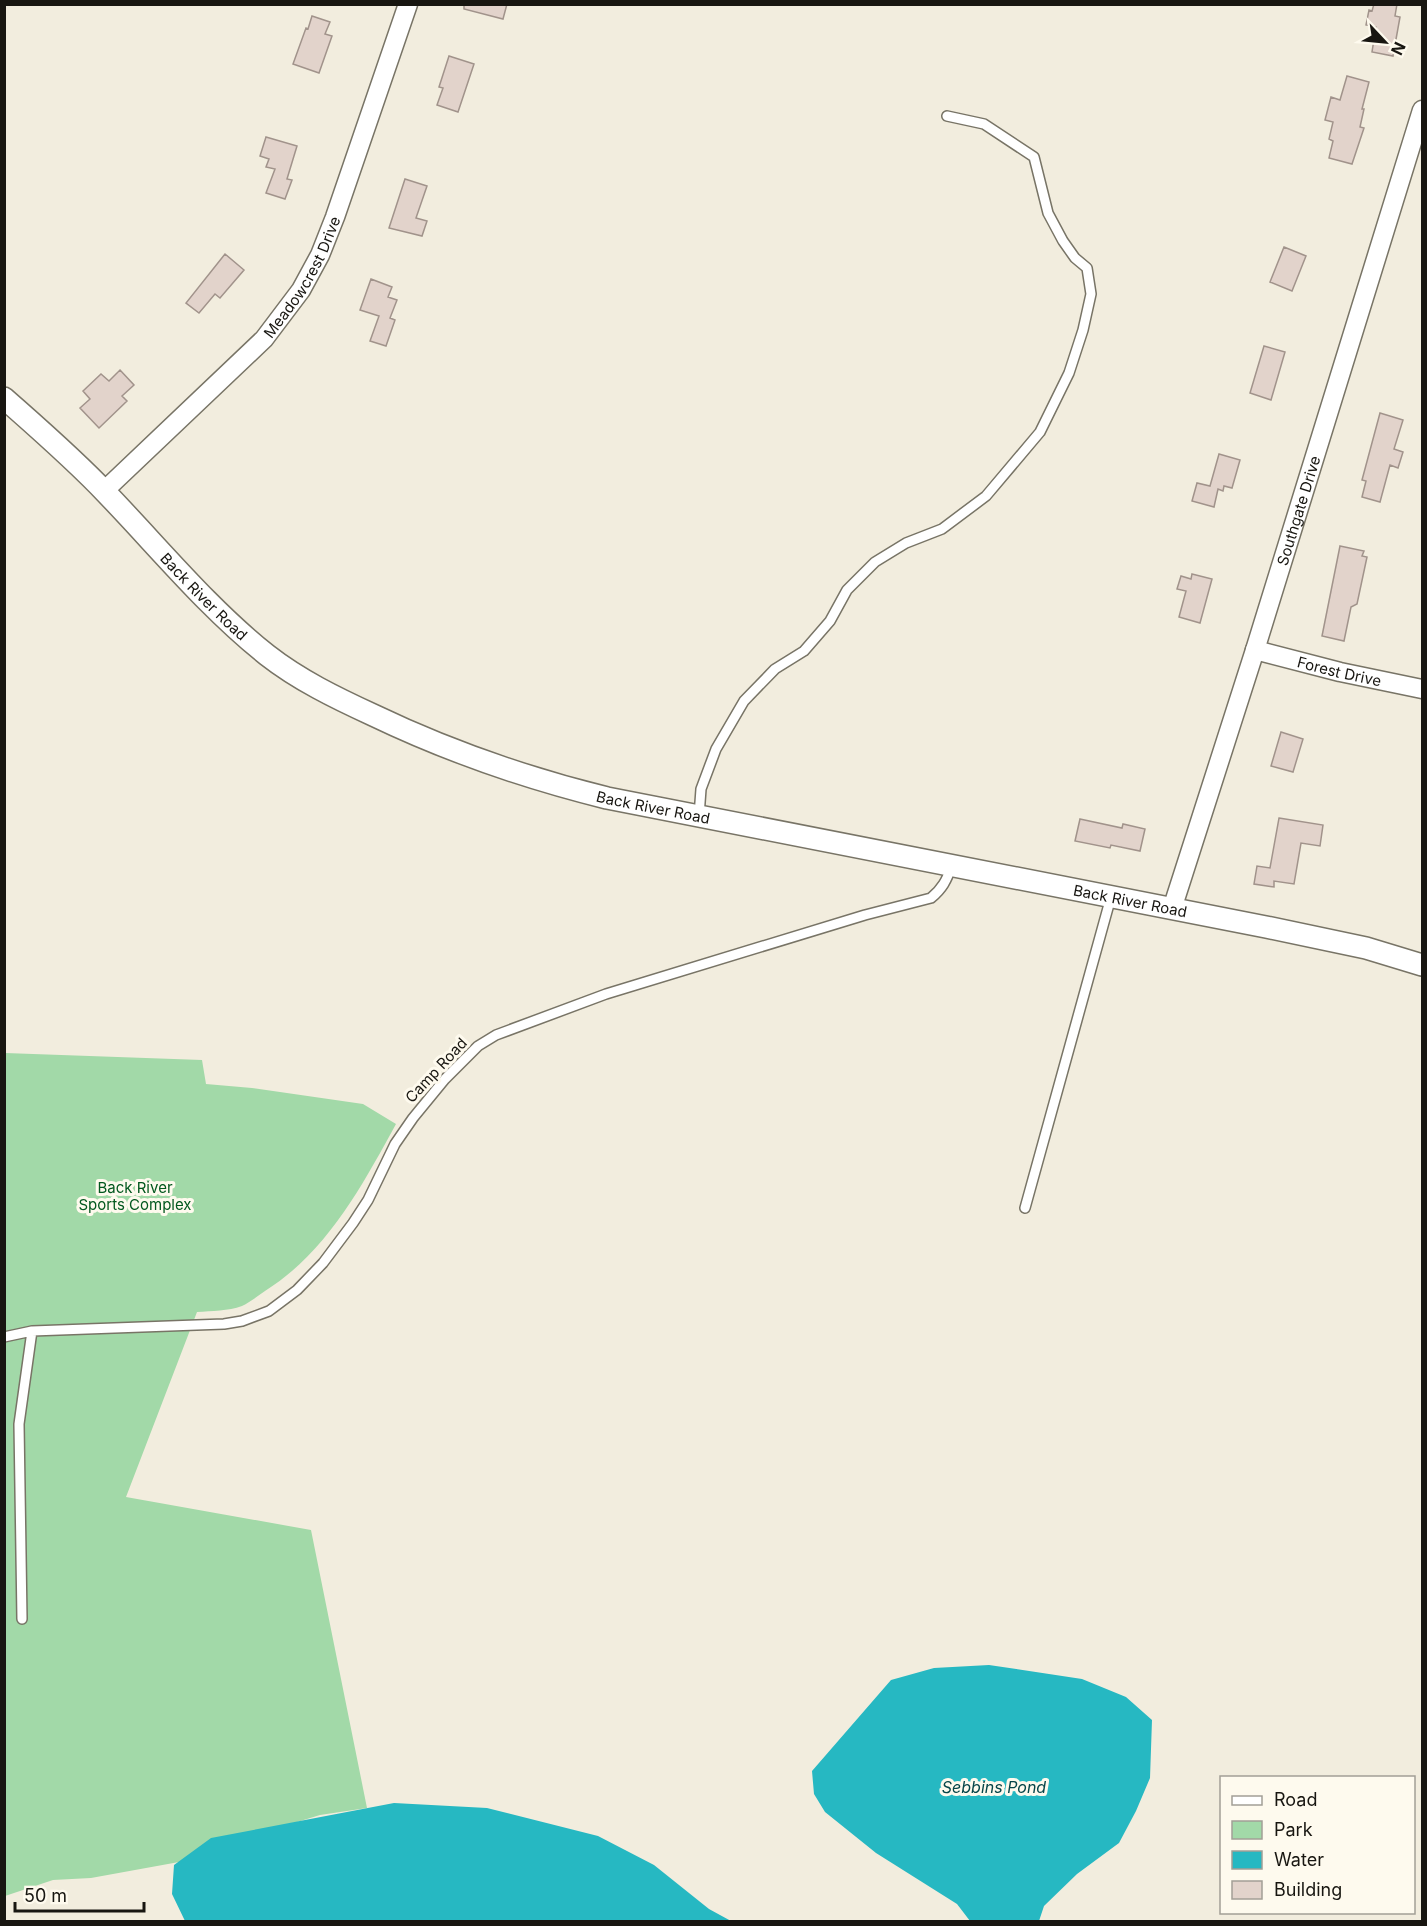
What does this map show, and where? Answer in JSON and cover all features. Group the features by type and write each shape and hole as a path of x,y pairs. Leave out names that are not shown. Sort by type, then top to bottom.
{"street":[{"name":"Meadowcrest Drive","path":"104,491 264,339 301,290 320,255 335,217 408,4"},
{"name":"Southgate Drive","path":"1172,909 1256,650 1422,110"},
{"name":"Back River Road","path":"4,398 104,491 237,629 268,655 321,690 412,734 506,769 578,791 1366,948 1422,965"},
{"name":"Forest Drive","path":"1256,650 1340,672 1422,689"}],"lane":[{"path":"699,816 701,789 716,749 744,701 775,669 804,651 830,621 847,590 875,562 906,543 942,529 986,496 1040,432 1069,373 1083,330 1091,294 1087,268 1075,258 1048,213 1034,157 984,124 948,116"},
{"name":"Camp Road","path":"4,1337 32,1331 224,1324 242,1322 268,1311 297,1290 323,1263 363,1208 395,1144 413,1118 445,1078 478,1046 496,1035 525,1023 606,994 865,915 931,898 939,892 951,867"},
{"path":"1025,1208 1111,897"},
{"path":"21,1620 19,1424 32,1331"}],"green space":[{"name":"Back River Sports Complex","path":"5,1053 202,1060 206,1084 252,1088 363,1104 396,1124 356,1194 325,1237 307,1257 287,1275 242,1306 226,1310 197,1312 126,1497 311,1530 367,1808 320,1815 284,1826 223,1854 91,1878 53,1880 5,1896"}],"water":[{"name":"Sebbins Pond","path":"989,1665 1082,1679 1126,1697 1152,1720 1150,1778 1119,1843 1077,1874 1044,1906 1039,1921 970,1921 957,1904 876,1853 825,1812 814,1794 812,1771 891,1680 934,1668"},
{"path":"394,1803 487,1808 598,1836 654,1865 709,1909 731,1921 185,1921 172,1894 174,1865 211,1838"}],"building":[{"path":"464,4 507,4 503,19 464,9"},
{"path":"1374,4 1397,4 1395,16 1400,17 1393,56 1372,52 1376,27 1366,25 1369,10 1372,11"},
{"path":"312,16 330,22 325,34 332,36 319,73 293,64"},
{"path":"449,56 474,64 458,112 437,105 443,88 439,87"},
{"path":"1347,76 1369,82 1360,127 1364,128 1352,164 1329,158 1333,141 1329,139 1333,122 1325,120 1331,97 1340,100"},
{"path":"266,137 297,146 287,179 292,180 285,199 266,193 275,169 266,167 269,159 260,156"},
{"path":"405,179 427,186 416,218 427,221 422,236 389,228"},
{"path":"1284,247 1306,256 1292,291 1270,282"},
{"path":"225,254 244,270 220,298 215,294 199,313 186,303"},
{"path":"371,279 392,287 388,297 397,300 390,318 395,320 386,346 370,341 379,316 360,310"},
{"path":"1264,346 1285,352 1271,400 1250,393"},
{"path":"120,370 134,385 122,396 127,401 99,428 80,408 90,399 83,391 101,374 109,381"},
{"path":"1380,413 1403,420 1394,449 1403,452 1398,468 1390,465 1380,502 1362,497 1366,481 1362,480"},
{"path":"1219,454 1240,460 1232,488 1224,486 1223,491 1218,489 1214,507 1192,501 1197,483 1210,486"},
{"path":"1340,546 1364,551 1362,556 1367,557 1357,604 1351,607 1344,641 1322,636"},
{"path":"1192,574 1212,579 1200,623 1179,617 1186,591 1177,589 1181,576 1191,579"},
{"path":"1281,732 1303,739 1293,772 1271,766"},
{"path":"1279,818 1323,825 1320,846 1301,843 1294,884 1274,881 1274,887 1254,884 1257,866 1270,868"},
{"path":"1080,819 1122,828 1123,824 1145,829 1140,851 1075,841"}]}
